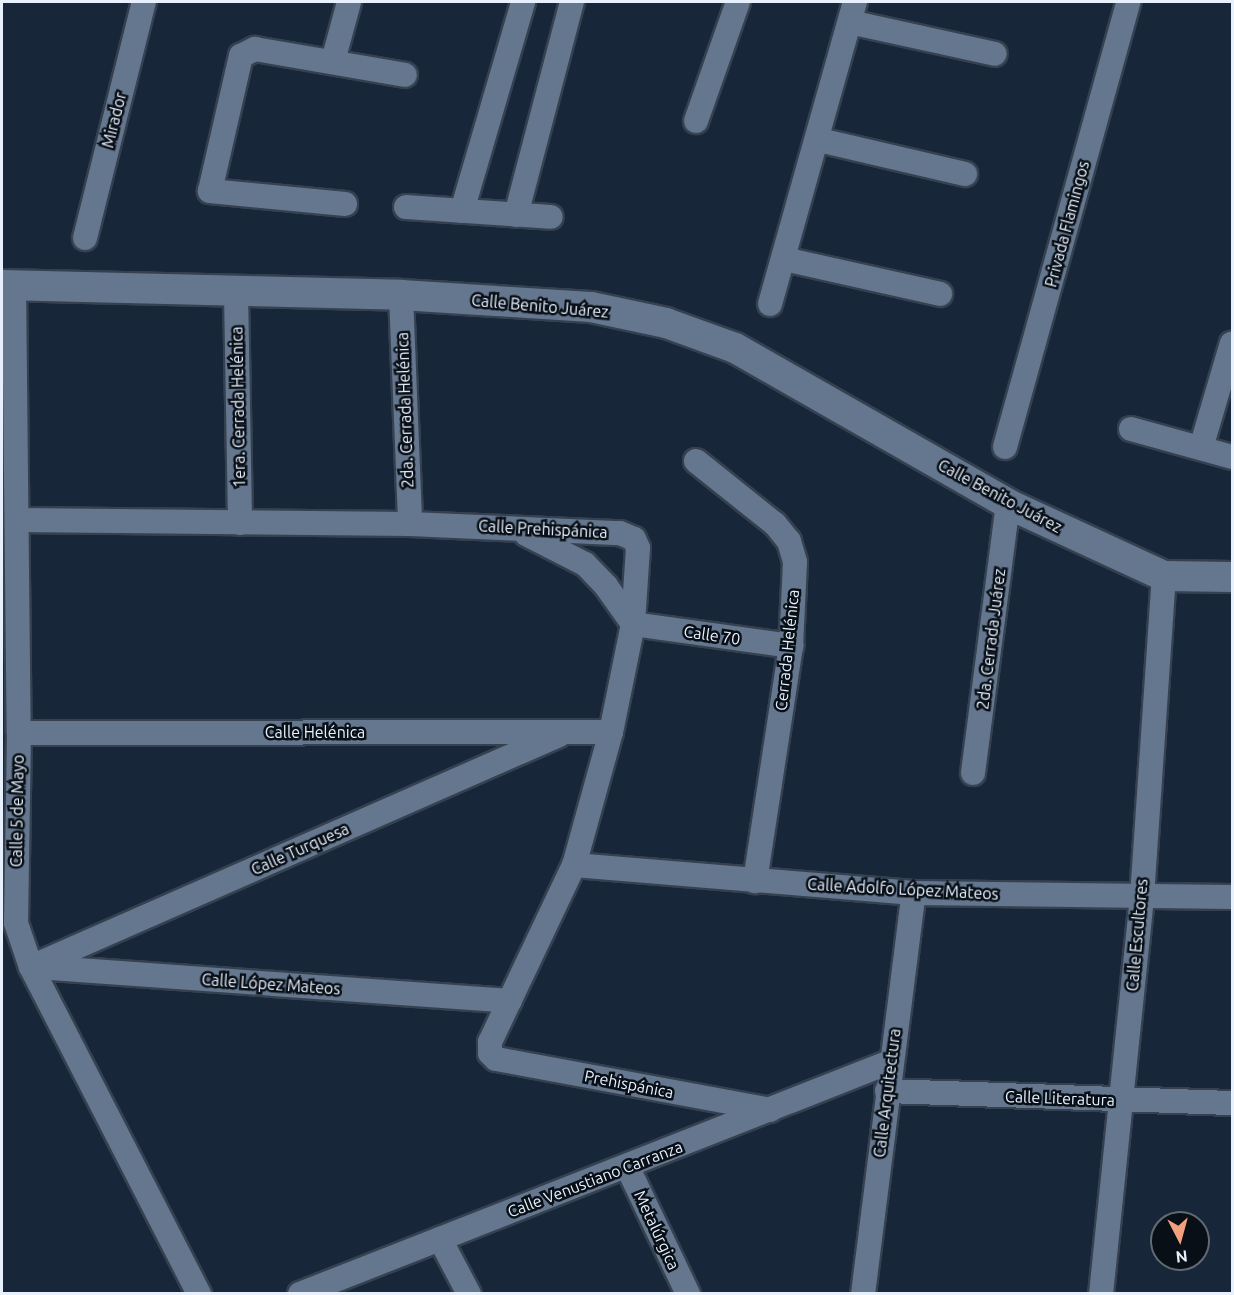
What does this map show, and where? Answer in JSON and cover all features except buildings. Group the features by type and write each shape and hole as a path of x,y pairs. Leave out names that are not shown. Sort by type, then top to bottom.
{"street":[{"name":"Mirador","path":"85,238 144,2"},
{"path":"333,61 349,2"},
{"path":"462,211 523,2"},
{"path":"516,215 572,2"},
{"path":"696,121 738,2"},
{"name":"Privada Flamingos","path":"1005,447 1128,2"},
{"path":"770,304 819,140 853,12 995,54"},
{"path":"345,204 217,195 209,185 241,56 247,50 255,49 405,75"},
{"path":"819,140 965,174"},
{"path":"406,207 551,217"},
{"path":"784,259 940,294"},
{"name":"Calle Benito Juárez","path":"8,285 401,295 591,307 666,323 735,348 1008,504 1164,576 1233,577"},
{"name":"Calle 5 de Mayo","path":"8,285 17,520 19,733 9,854 16,923 31,967 199,1293"},
{"name":"1era. Cerrada Helénica","path":"236,291 240,522"},
{"name":"2da. Cerrada Helénica","path":"401,295 410,524"},
{"path":"1201,447 1233,344"},
{"path":"1131,429 1233,457"},
{"name":"Cerrada Helénica","path":"696,461 775,524 789,541 795,562 791,646 755,881"},
{"name":"2da. Cerrada Juárez","path":"974,773 1008,504"},
{"name":"Calle Prehispánica","path":"17,520 410,524 620,533 634,539 638,548 633,624 611,732 574,865 490,1042 489,1053"},
{"path":"512,528 585,564 606,586 633,624"},
{"name":"Calle Escultores","path":"1101,1293 1142,897 1164,576"},
{"name":"Calle 70","path":"633,624 791,646"},
{"name":"Calle Turquesa","path":"31,967 569,731"},
{"name":"Calle Helénica","path":"19,733 611,732"},
{"name":"Calle Adolfo López Mateos","path":"574,865 914,893 1233,897"},
{"name":"Calle Arquitectura","path":"863,1293 890,1062 914,893"},
{"name":"Calle López Mateos","path":"31,967 510,1001"},
{"name":"Prehispánica","path":"489,1053 496,1059 770,1110"},
{"name":"Calle Venustiano Carranza","path":"300,1293 890,1062"},
{"name":"Calle Literatura","path":"887,1091 1233,1104"},
{"name":"Metalúrgica","path":"627,1166 688,1293"},
{"path":"440,1239 469,1293"}]}
